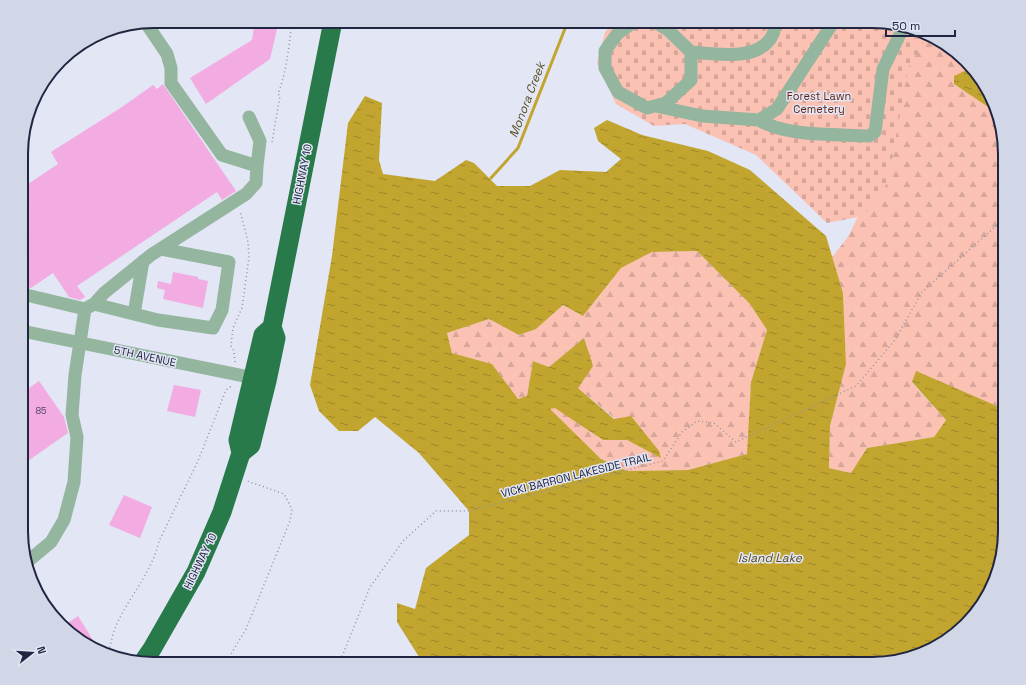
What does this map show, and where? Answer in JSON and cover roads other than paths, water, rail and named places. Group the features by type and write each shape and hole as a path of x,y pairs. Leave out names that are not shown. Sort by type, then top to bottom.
{"highway":[{"name":"HIGHWAY 10","path":"147,657 196,572 222,512 241,453 238,440 260,379 263,335 272,327 332,28"}],"street":[{"path":"149,28 166,54 171,68 170,83 210,141 222,155 258,166"},
{"path":"625,28 616,34 605,51 605,68 618,92 647,108 666,103 691,80 691,52"},
{"path":"665,28 691,52 728,54 747,53 761,47 773,34 774,28"},
{"path":"759,120 777,110 830,28"},
{"path":"656,106 702,116 759,120 769,126 791,132 869,136 875,132 883,69 901,31"},
{"path":"31,559 52,542 64,520 74,482 77,437 72,415 75,375 80,343 90,306 104,293 161,248 246,194 256,183 260,141 249,117"},
{"path":"28,295 134,314 158,320 213,328 222,310 229,262 161,248"},
{"path":"134,314 143,262"},
{"name":"5TH AVENUE","path":"28,332 260,379"}],"water":[{"path":"966,70 981,91 989,107 954,84 954,76"},
{"name":"Island Lake","path":"365,96 382,103 379,160 383,174 435,181 466,160 474,163 497,186 530,186 560,170 606,172 621,159 598,141 594,128 607,120 642,135 708,151 750,170 826,236 843,293 846,364 830,426 829,468 851,473 867,448 934,437 946,420 912,382 916,371 998,406 998,539 996,556 985,587 972,608 949,631 920,647 897,655 880,657 419,657 397,622 397,603 415,609 426,568 469,535 469,511 419,453 375,417 358,431 339,431 319,411 310,385 332,256 348,123","holes":["697,251 750,304 767,330 751,382 747,454 688,470 627,471 601,459 550,409 555,408 603,440 627,440 661,458 659,451 631,416 614,419 578,388 593,366 584,338 549,367 533,361 527,396 518,399 492,364 452,353 447,333 489,319 519,335 536,329 563,305 583,316 621,268 652,252"]}],"waterway":[{"name":"Monora Creek","path":"491,178 518,148 565,28"}],"park label":[{"name":"Forest Lawn Cemetery","path":"819,102"}]}
